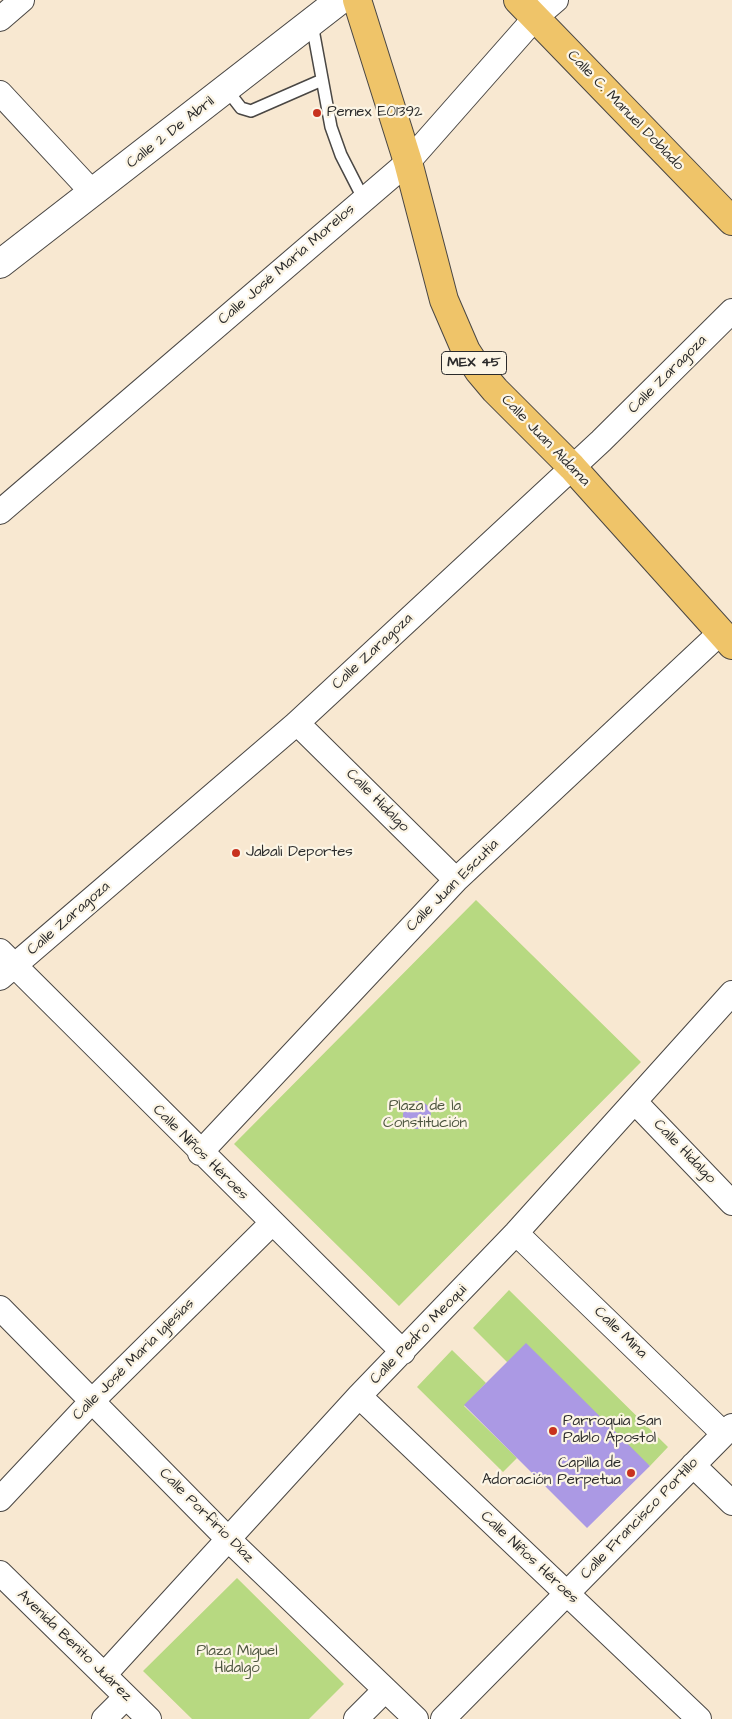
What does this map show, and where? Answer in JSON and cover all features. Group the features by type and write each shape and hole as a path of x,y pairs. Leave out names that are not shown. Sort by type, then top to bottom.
{"main road":[{"name":"Calle Juan Aldama","path":"357,0 408,162 444,300 466,351 479,371 495,390 572,467 726,639"},
{"name":"Calle C. Manuel Doblado","path":"527,9 732,221"}],"street":[{"path":"0,19 22,0"},
{"name":"Calle 2 De Abril","path":"0,264 312,24 340,0"},
{"name":"Calle José María Morelos","path":"0,512 408,162 527,9 556,0"},
{"path":"0,93 93,193"},
{"name":"Calle Zaragoza","path":"4,965 298,722 601,441 732,311"},
{"name":"Calle Juan Escutia","path":"200,1153 456,880 726,639"},
{"name":"Calle Hidalgo","path":"298,722 456,880"},
{"name":"Calle Niños Héroes","path":"4,965 272,1223 402,1352"},
{"name":"Calle Pedro Meoqui","path":"104,1675 227,1538 359,1396 516,1233 732,993"},
{"name":"Calle Hidalgo","path":"635,1102 732,1203"},
{"name":"Calle José María Iglesias","path":"0,1499 92,1401 272,1223"},
{"name":"Calle Mina","path":"516,1233 728,1430"},
{"name":"Calle Porfirio Díaz","path":"0,1308 227,1538 416,1719"},
{"name":"Calle Niños Héroes","path":"359,1396 699,1719"},
{"name":"Calle Francisco Portillo","path":"443,1719 728,1430"},
{"path":"693,1465 732,1503"},
{"name":"Avenida Benito Juárez","path":"0,1573 149,1719"},
{"path":"356,1719 384,1690"},
{"path":"104,1719 126,1697"}],"lane":[{"path":"312,24 336,142 364,200"},
{"path":"226,90 241,108 251,111 322,80"}],"green space":[{"name":"Plaza de la Constitución","path":"476,900 641,1062 399,1306 234,1144"},
{"path":"509,1290 668,1447 650,1466 507,1362 473,1328"},
{"path":"452,1350 486,1383 464,1406 517,1458 503,1472 417,1387"},
{"name":"Plaza Miguel Hidalgo","path":"237,1578 344,1684 309,1719 192,1719 143,1671"}],"building":[{"path":"417,1101 427,1105 431,1115 427,1125 417,1129 407,1125 403,1115 407,1105"},
{"name":"Parroquia San Pablo Apostol","path":"526,1343 650,1466 587,1528 464,1405"}],"place":[{"name":"Pemex E01392","path":"317,113"},
{"name":"Jabali Deportes","path":"236,853"},
{"name":"Parroquia San Pablo Apostol","path":"553,1431"},
{"name":"Capilla de Adoración Perpetua","path":"631,1473"}]}
